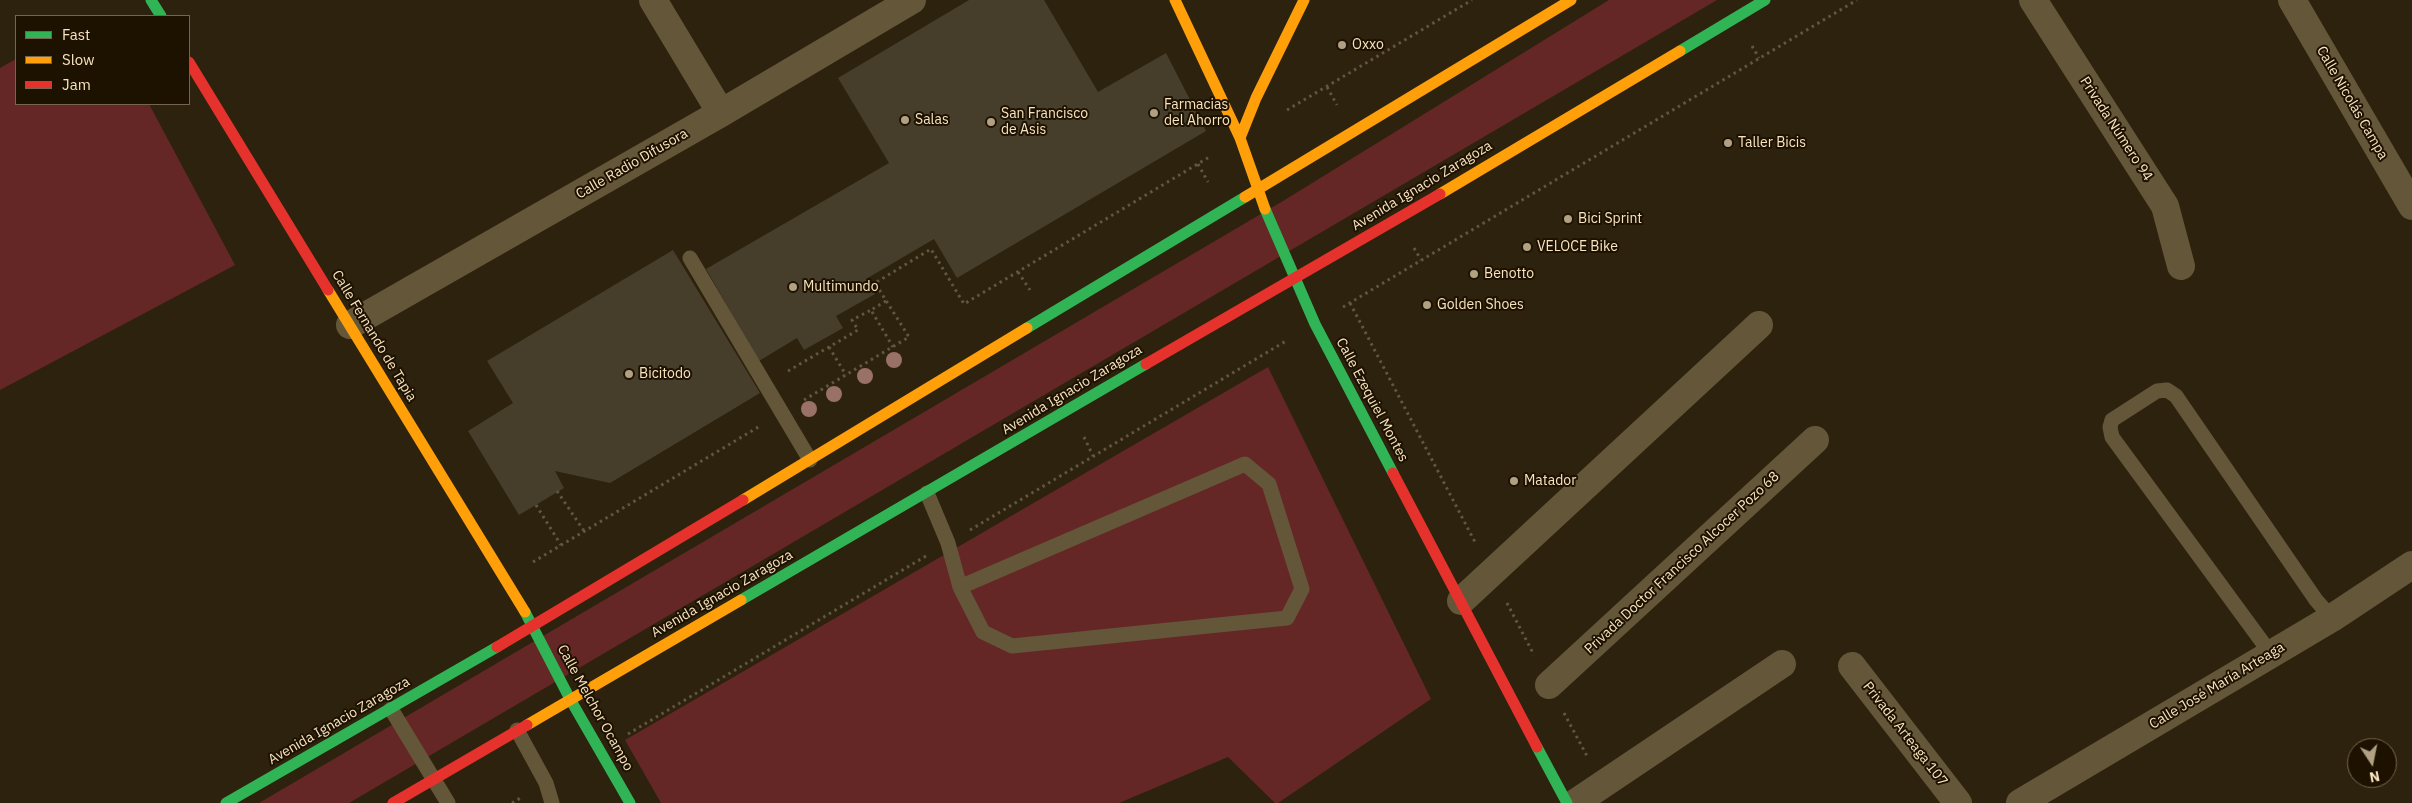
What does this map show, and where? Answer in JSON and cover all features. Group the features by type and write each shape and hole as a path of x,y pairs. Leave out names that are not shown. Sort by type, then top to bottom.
{"main road":[{"path":"151,0 160,15"},
{"name":"Calle Ezequiel Montes","path":"1175,0 1240,138 1257,191 1315,324 1567,803"},
{"path":"1240,138 1256,98 1304,0"},
{"name":"Avenida Ignacio Zaragoza","path":"226,803 534,626 1571,0"},
{"name":"Avenida Ignacio Zaragoza","path":"393,803 927,493 1172,348 1296,278 1765,0"},
{"name":"Calle Fernando de Tapia","path":"190,64 534,626"},
{"name":"Calle Melchor Ocampo","path":"534,626 570,699 630,803"}],"street":[{"path":"653,0 721,112"},
{"name":"Calle Radio Difusora","path":"350,325 912,0"},
{"name":"Privada Número 94","path":"2033,0 2165,206 2182,266"},
{"name":"Calle Nicolás Campa","path":"2292,0 2412,206"},
{"path":"1461,601 1760,325"},
{"name":"Privada Doctor Francisco Alcocer Pozo 68","path":"1550,685 1815,440"},
{"name":"Calle José María Arteaga","path":"2020,803 2332,618 2412,565"},
{"path":"1575,803 1782,664"},
{"name":"Privada Arteaga 107","path":"1852,666 1958,803"}],"lane":[{"path":"690,258 810,460"},
{"path":"2271,654 2112,437 2110,428 2112,420 2157,391 2167,390 2176,396 2316,600 2332,618"},
{"path":"927,493 948,543 960,586 983,632 1012,646 1287,618 1302,589 1269,484 1245,464 960,586"},
{"path":"391,709 448,803"},
{"path":"517,730 546,782 552,803"}],"path":[{"path":"505,580 909,338 875,283 931,249 964,304 1472,0"},
{"path":"601,750 1857,0"},
{"path":"787,371 858,330 852,320 886,300"},
{"path":"1350,303 1535,656"},
{"path":"871,310 893,347"},
{"path":"829,347 846,375"},
{"path":"558,492 584,531"},
{"path":"536,505 561,545"},
{"path":"512,803 546,782"}],"shaded area":[{"path":"1609,0 1717,0 349,803 259,803 1283,201"},
{"path":"15,60 15,105 150,105 235,265 0,390 0,68"},
{"path":"1268,367 1431,699 1278,803 1275,803 1228,757 1119,803 661,803 625,740"}],"building":[{"path":"969,0 1044,0 1098,92 1166,53 1206,131 957,278 934,239 866,279 875,294 836,316 843,328 804,350 797,338 759,361 706,269 889,163 838,78"},
{"path":"673,250 760,393 610,483 555,471 564,488 519,515 468,431 513,403 487,361"}],"traffic: fast":[{"path":"151,0 160,15"},
{"path":"1680,51 1765,0"},
{"path":"1027,328 1245,197"},
{"path":"1265,209 1315,324 1393,473"},
{"path":"741,600 1146,364"},
{"path":"525,612 570,699 630,803"},
{"path":"226,803 497,647"},
{"path":"1537,747 1567,803"}],"traffic: slow":[{"path":"1175,0 1240,138 1265,209"},
{"path":"1240,138 1256,98 1304,0"},
{"path":"1245,197 1571,0"},
{"path":"1440,194 1680,51"},
{"path":"328,290 525,612"},
{"path":"743,500 1027,328"},
{"path":"527,725 741,600"}],"traffic: jam":[{"path":"190,64 328,290"},
{"path":"1146,364 1440,194"},
{"path":"1393,473 1537,747"},
{"path":"497,647 743,500"},
{"path":"393,803 527,725"}],"place":[{"name":"Oxxo","path":"1342,45"},
{"name":"Farmacias del Ahorro","path":"1154,113"},
{"name":"Salas","path":"905,120"},
{"name":"San Francisco de Asis","path":"991,122"},
{"name":"Taller Bicis","path":"1728,143"},
{"name":"Bici Sprint","path":"1568,219"},
{"name":"VELOCE Bike","path":"1527,247"},
{"name":"Benotto","path":"1474,274"},
{"name":"Multimundo","path":"793,287"},
{"name":"Golden Shoes","path":"1427,305"},
{"name":"Bicitodo","path":"629,374"},
{"name":"Matador","path":"1514,481"}]}
